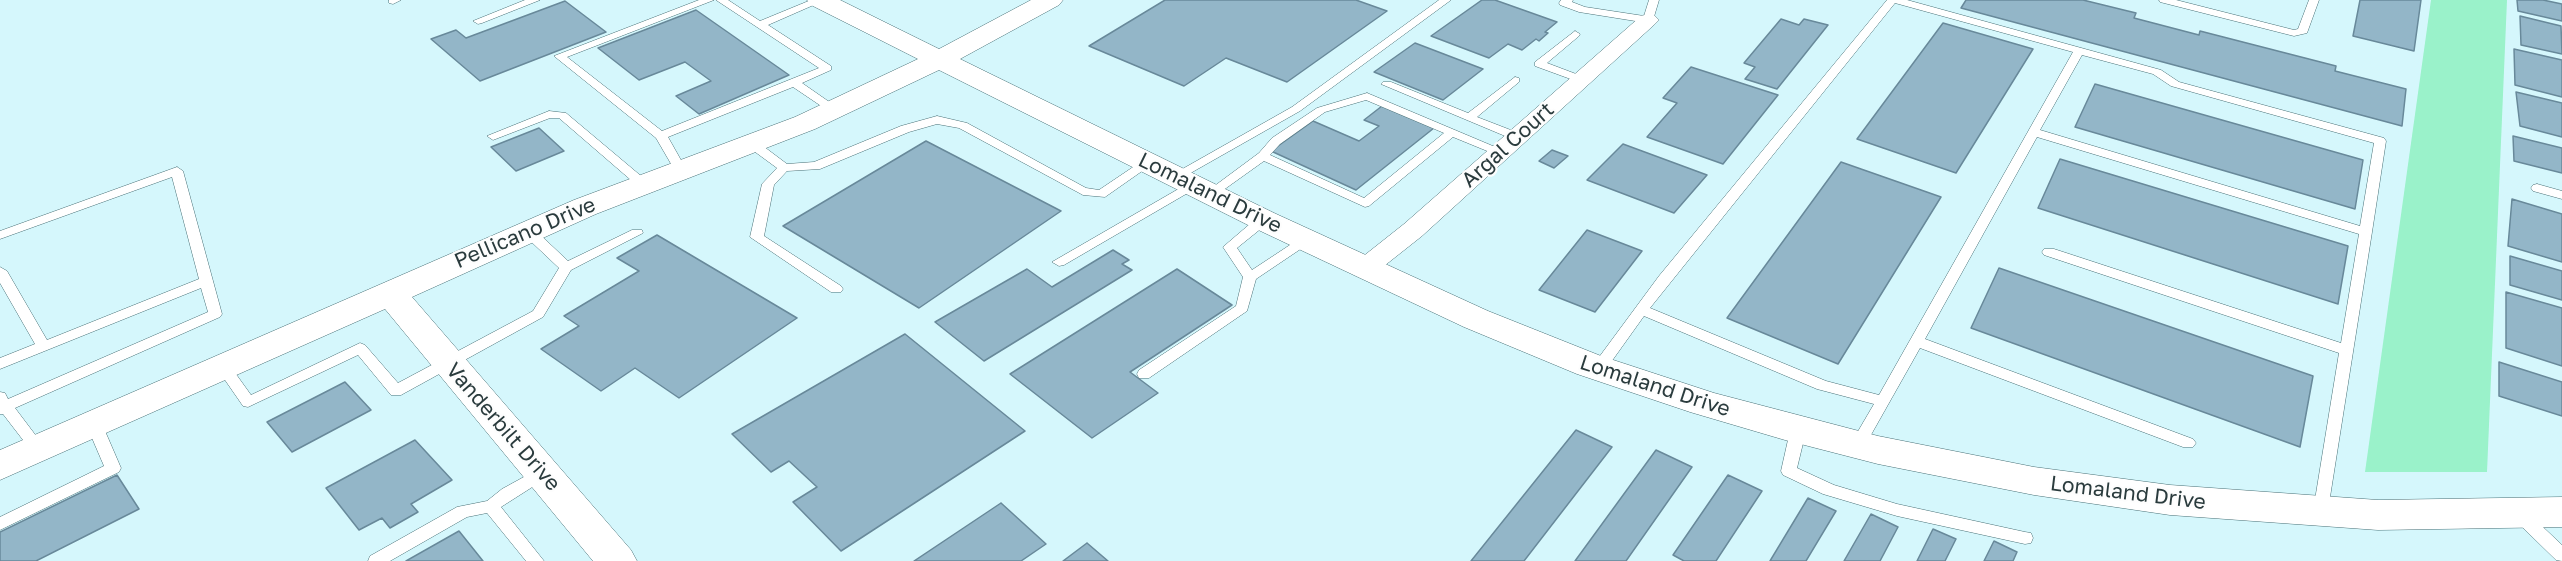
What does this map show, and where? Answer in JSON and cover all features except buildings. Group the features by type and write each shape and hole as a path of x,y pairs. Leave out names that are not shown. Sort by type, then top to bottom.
{"street":[{"name":"Lomaland Drive","path":"820,0 1263,220 1476,319 1599,368 1703,403 1798,431 2034,481 2170,500 2378,515 2562,512"},
{"name":"Pellicano Drive","path":"0,466 529,232 680,169 834,110 940,59 1050,0"},
{"name":"Argal Court","path":"1365,268 1509,144 1651,10"},
{"name":"Vanderbilt Drive","path":"390,292 617,561"}],"lane":[{"path":"478,21 535,0"},
{"path":"680,169 661,136 559,56 709,0"},
{"path":"661,136 827,68 721,0"},
{"path":"759,25 820,0"},
{"path":"1059,262 1182,179 1296,109 1446,0"},
{"path":"1568,0 1564,3 1583,10 1651,10"},
{"path":"1599,368 1664,279 1893,0 2157,72 2175,84 2380,141 2321,512"},
{"path":"2164,0 2294,33 2303,31 2314,0"},
{"path":"1575,34 1539,64 1580,79"},
{"path":"1858,445 2079,51"},
{"path":"1469,118 1515,80"},
{"path":"794,83 834,110"},
{"path":"1387,84 1469,118 1509,144"},
{"path":"751,143 784,168 816,166 905,129 937,120 963,125 1083,191 1101,194 1182,179 1263,156 1276,141 1321,110 1367,96 1452,132 1509,144"},
{"path":"494,136 549,114 562,114 643,184"},
{"path":"1263,156 1365,203 1452,132"},
{"path":"2034,132 2366,232"},
{"path":"784,168 768,184 757,237 836,289"},
{"path":"0,235 177,171 215,314 2,404 38,449"},
{"path":"2537,188 2562,195"},
{"path":"1250,277 1230,247 1263,220"},
{"path":"529,232 566,267"},
{"path":"223,367 248,402 360,348 396,391 538,314 566,267 637,233"},
{"path":"1144,374 1242,308 1250,277 1307,240"},
{"path":"2049,252 2347,351"},
{"path":"0,271 43,346"},
{"path":"0,364 206,281"},
{"path":"1641,310 1822,385 1883,401"},
{"path":"1916,341 2188,443"},
{"path":"0,524 113,468 94,424"},
{"path":"1798,431 1789,471 1829,490 1897,510 2025,538"},
{"path":"376,561 463,511 491,506 542,473"},
{"path":"491,506 536,561"},
{"path":"2518,513 2562,555"}],"green space":[{"path":"2431,0 2507,0 2487,472 2365,472"}]}
